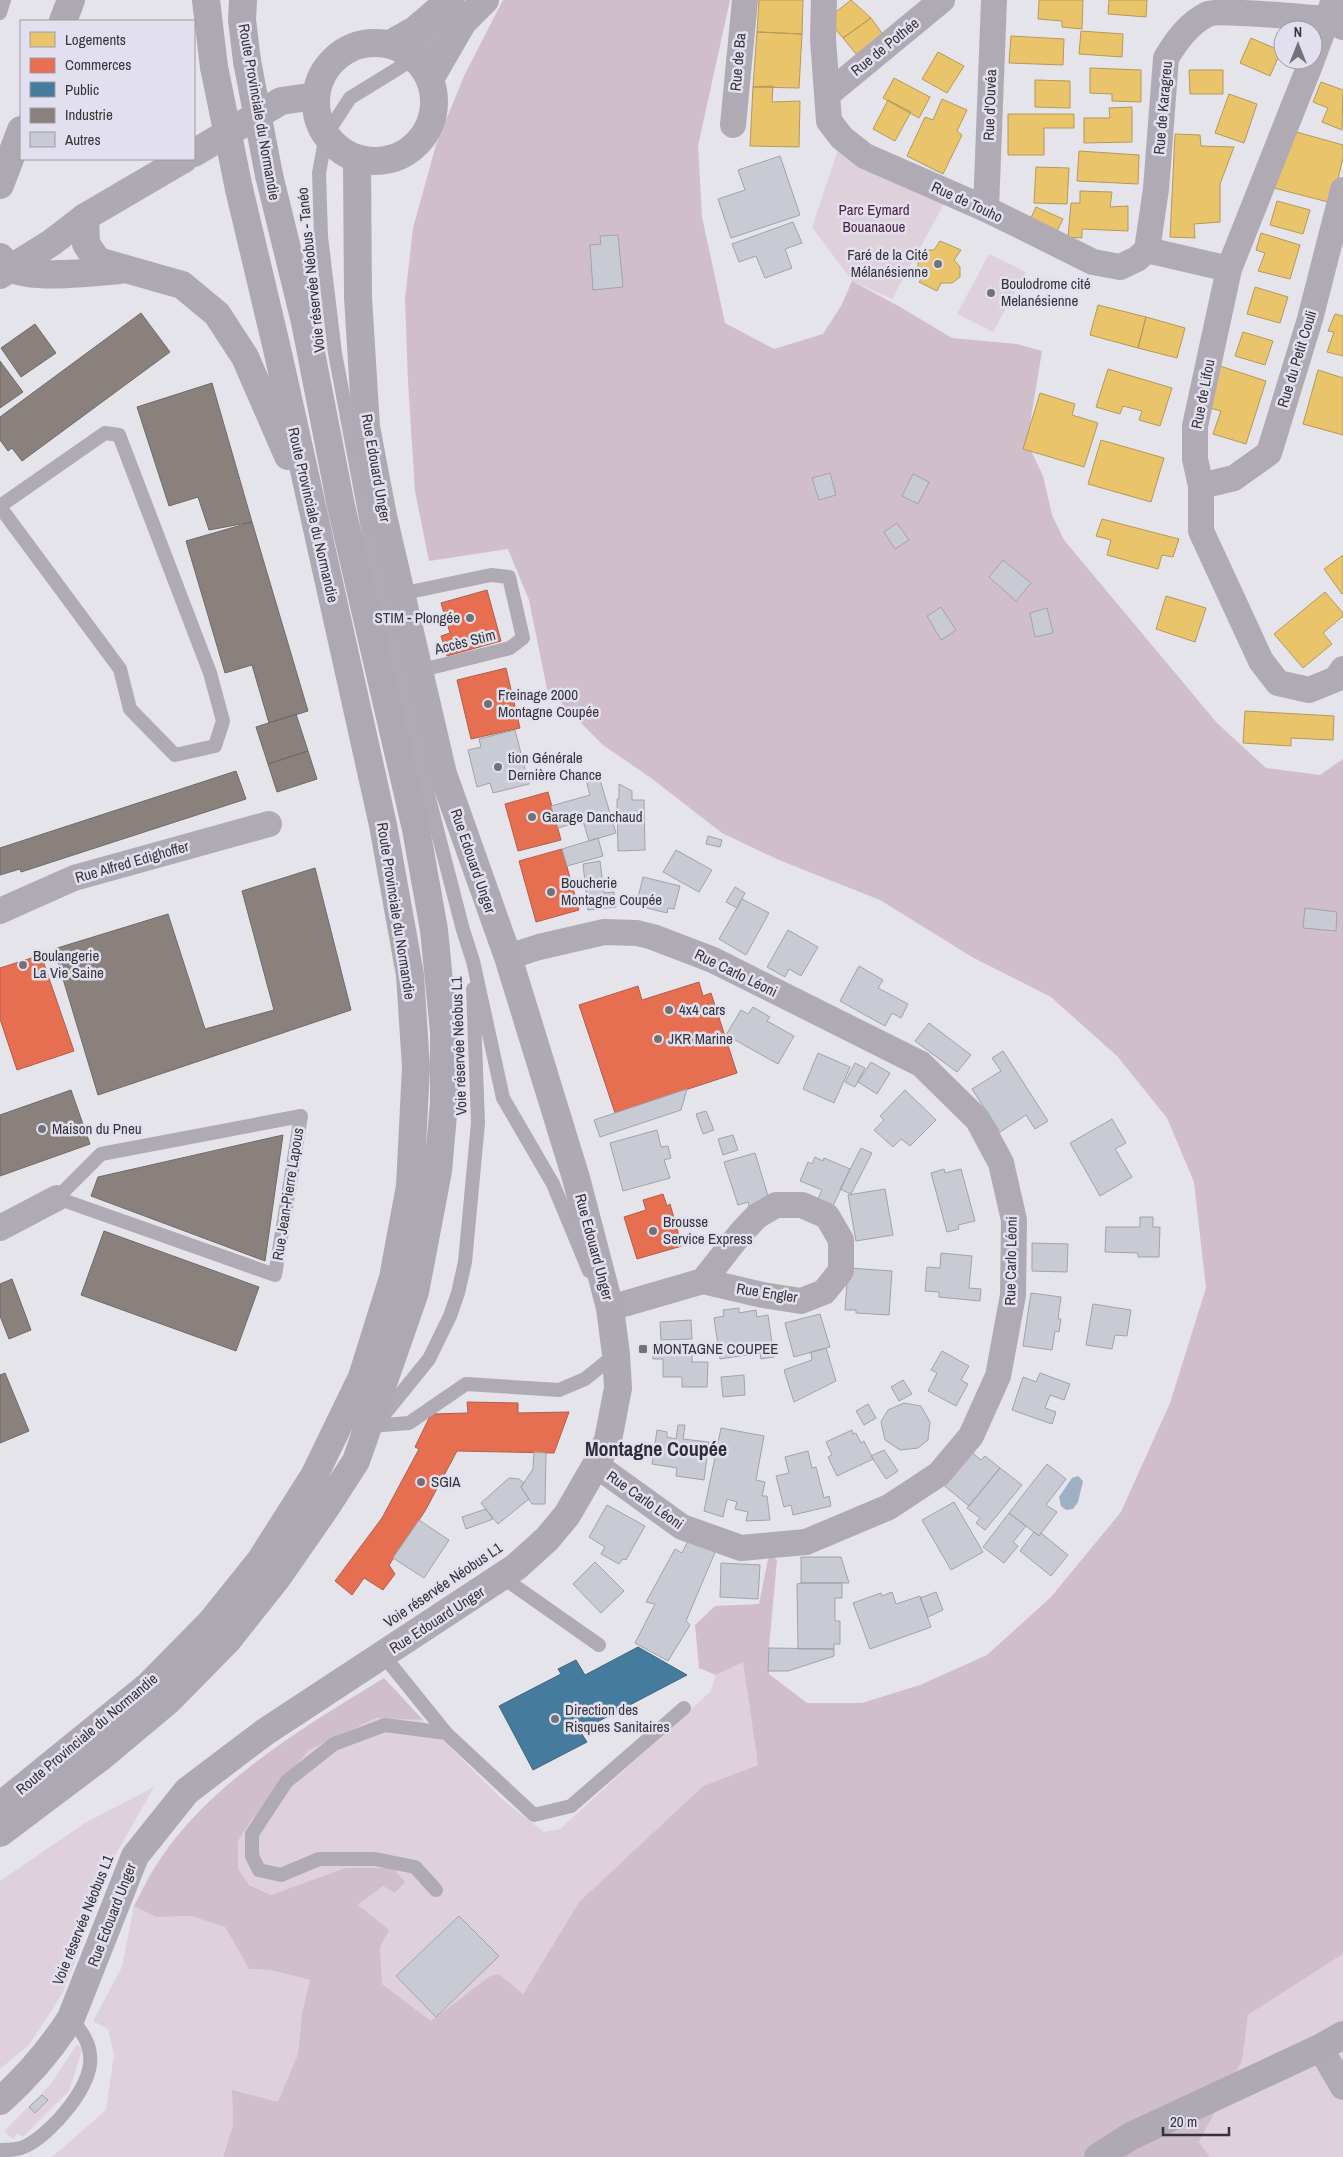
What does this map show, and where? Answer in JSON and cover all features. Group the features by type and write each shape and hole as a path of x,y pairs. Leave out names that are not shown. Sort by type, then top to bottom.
{"highway":[{"path":"63,20 71,0"},
{"name":"Route Provinciale du Normandie","path":"0,1806 149,1685 211,1622 260,1562 314,1476 362,1377 393,1278 410,1186 415,1131 416,1067 410,975 383,825 277,349 239,189 214,67 206,0"},
{"name":"Route Provinciale du Normandie","path":"0,1833 109,1751 169,1700 227,1641 277,1578 356,1461 372,1426 415,1292 438,1171 443,1112 444,1032 434,930 416,829 341,506 304,322 269,175 247,61 243,7"},
{"path":"0,185 20,133"},
{"path":"85,217 86,244 98,261 182,285 218,314 245,357 284,447 316,530"},
{"path":"4,267 48,274 132,270"}],"street":[{"path":"390,44 423,68 435,96 433,116 426,134 413,148 396,158 376,161 357,159 339,149 326,135 318,116 316,96 320,81 337,56 361,44 390,44 415,30 450,0"},
{"path":"423,68 485,0"},
{"name":"Rue de Ba","path":"733,125 745,0"},
{"name":"Rue de Touho","path":"824,0 823,39 829,120 842,138 865,156 986,209 1056,246 1093,262 1120,266 1136,259 1147,250"},
{"name":"Rue de Pothée","path":"828,94 942,0"},
{"name":"Rue d'Ouvéa","path":"986,209 994,0"},
{"name":"Rue de Karagreu","path":"1147,250 1156,189 1166,58 1191,24 1210,13 1335,15"},
{"name":"Rue de Lifou","path":"1323,38 1335,15"},
{"name":"Rue de Lifou","path":"1308,70 1229,269 1195,426 1195,459 1201,486 1201,531 1261,661 1278,683 1309,690 1336,680 1343,669"},
{"path":"195,152 282,101 316,96"},
{"name":"Rue Edouard Unger","path":"0,2101 21,2083 71,2018 134,1856 187,1791 265,1732 516,1567 547,1539 567,1515 596,1465 608,1440 612,1422 618,1388 612,1358 610,1308 576,1178 508,958 443,774 400,594 366,427 358,296 357,159"},
{"path":"4,267 51,243 85,217 182,160"},
{"name":"Rue du Petit Couli","path":"1201,486 1234,478 1269,453 1310,319 1343,190"},
{"path":"1147,250 1229,269"},
{"name":"Rue Alfred Edighoffer","path":"0,911 74,878 269,824"},
{"name":"Rue Carlo Léoni","path":"508,958 582,936 604,932 653,937 713,960 922,1064 978,1120 1001,1163 1014,1220 1013,1295 998,1376 971,1436 939,1474 889,1507 806,1542 741,1548 682,1528 596,1465"},
{"name":"Rue Jean-Pierre Lapous","path":"0,1228 57,1198"},
{"name":"Rue Engler","path":"610,1308 703,1281 762,1295 801,1300 824,1292 841,1271 841,1240 827,1216 802,1205 776,1205 757,1216 703,1281"},
{"path":"1098,2157 1131,2136 1332,2041 1343,2087"}],"lane":[{"path":"0,13 4,0"},
{"path":"423,68 468,0"},
{"name":"Voie réservée Néobus - Tanéo","path":"423,68 350,98 326,135 319,173 319,212 335,353 376,572 397,667 463,930 473,961"},
{"path":"105,433 119,436 210,673 223,721 215,746 175,755 130,709 120,670 0,507 105,433"},
{"name":"Accès Stim","path":"400,594 491,575 509,578 513,595 523,638 510,648 418,671"},
{"name":"Voie réservée Néobus L1","path":"372,1426 429,1359 450,1316 458,1293 465,1262 478,1123 473,961"},
{"name":"Voie réservée Néobus L1","path":"0,2087 28,2058 58,2022 70,1996 98,1917 121,1864 150,1821 191,1775 301,1695 407,1631 515,1556 551,1520 587,1461 600,1430 610,1387 612,1358 590,1275 553,1184 503,1098 473,961"},
{"name":"Rue Jean-Pierre Lapous","path":"301,1116 275,1275 57,1198 102,1154 301,1116"},
{"path":"372,1426 409,1423 466,1384 559,1390 585,1379 612,1358"},
{"path":"502,1577 599,1645"},
{"path":"383,1655 446,1733 534,1815 570,1806 684,1708"},
{"path":"436,1890 415,1867 375,1860 319,1860 281,1875 260,1870 252,1856 252,1834 287,1782 334,1744 385,1724 446,1733"},
{"path":"0,2150 13,2150 26,2146 54,2125 82,2090 91,2057 88,2043 71,2018"}],"green space":[{"name":"Parc Eymard Bouanaoue","path":"842,138 950,193 892,299 852,281 812,227"},
{"name":"Boulodrome cité Melanésienne","path":"989,254 1026,272 993,332 957,314"},
{"path":"743,1661 758,1765 703,1786 579,1902 523,1994 499,1974 490,1976 431,2021 382,1984 380,1947 358,1905 383,1886 395,1893 405,1882 345,1868 271,1895 249,1885 238,1868 238,1841 250,1822 309,1750 376,1717 423,1720 504,1801 544,1832 560,1829 710,1692 716,1675"},
{"path":"154,1787 100,1882 87,1915 78,1954 62,1994 29,2045 0,2069 0,1881 85,1823"},
{"path":"134,1906 156,1917 191,1916 225,1927 249,1969 271,1970 310,1980 302,2013 298,2054 278,2103 232,2091 233,2125 223,2157 52,2157 106,2110 114,2055 108,2029 93,2021 122,1967"},
{"path":"1343,1954 1343,2157 1210,2157 1199,2143 1241,2061 1248,2015"},
{"path":"77,2044 82,2050 69,2091 23,2137 18,2133 13,2139 4,2131 50,2085"}],"shaded area":[{"path":"503,0 730,0 698,146 702,217 725,323 774,349 823,334 841,306 852,281 952,338 1017,344 1042,351 1027,442 1043,476 1052,515 1064,540 1217,723 1266,768 1320,775 1343,759 1343,1954 1248,2015 1242,2061 1199,2142 1210,2157 223,2157 233,2125 232,2090 278,2102 298,2054 302,2013 310,1980 271,1970 249,1969 225,1927 191,1916 156,1917 134,1906 149,1876 173,1841 226,1786 256,1762 320,1717 384,1678 423,1720 376,1718 309,1750 250,1822 238,1841 238,1868 249,1885 271,1895 345,1868 393,1868 405,1882 395,1893 383,1886 358,1905 389,1930 380,1947 382,1984 431,2021 490,1976 499,1974 523,1994 579,1902 703,1786 758,1765 743,1662 716,1675 699,1668 695,1625 715,1606 759,1604 769,1554 777,1560 769,1648 769,1674 807,1703 862,1703 920,1685 987,1655 1051,1597 1121,1512 1170,1403 1206,1288 1194,1182 1167,1118 1118,1057 1051,997 972,957 880,900 779,860 722,833 651,778 603,745 547,689 529,600 508,549 429,561 415,491 408,382 405,299 413,228 436,145 464,76"}],"water":[{"path":"1078,1476 1083,1481 1078,1502 1073,1509 1066,1510 1061,1506 1059,1497 1072,1478"}],"building: Logements":[{"path":"759,0 803,0 802,34 757,32"},
{"path":"851,0 871,18 843,38 827,19"},
{"path":"1039,0 1083,0 1082,29 1062,27 1062,21 1038,19"},
{"path":"1109,0 1147,0 1146,17 1108,14"},
{"path":"871,18 884,36 857,55 843,38"},
{"path":"1081,31 1123,34 1122,57 1079,54"},
{"path":"757,32 802,34 799,88 753,87"},
{"path":"1011,36 1064,39 1063,65 1009,63"},
{"path":"1251,38 1273,48 1273,69 1270,76 1240,63"},
{"path":"938,52 964,66 947,93 922,79"},
{"path":"1090,68 1141,70 1141,102 1112,101 1112,94 1090,93"},
{"path":"1189,70 1223,70 1223,94 1190,94"},
{"path":"894,78 930,97 919,118 883,98"},
{"path":"1035,80 1070,81 1070,108 1035,107"},
{"path":"1321,82 1343,90 1342,130 1322,122 1328,108 1313,102"},
{"path":"773,86 772,102 800,101 799,147 750,146 753,87"},
{"path":"1229,94 1257,104 1244,143 1215,133"},
{"path":"942,99 967,110 957,131 962,135 943,174 907,156 925,117 933,120"},
{"path":"888,100 911,112 895,141 873,129"},
{"path":"1132,107 1132,142 1084,143 1084,118 1110,118 1109,108"},
{"path":"1008,114 1074,114 1074,128 1044,128 1044,155 1008,155"},
{"path":"1293,131 1343,145 1343,158 1332,203 1270,187"},
{"path":"1175,134 1200,135 1201,146 1234,147 1220,184 1220,222 1194,224 1195,238 1170,237"},
{"path":"1079,151 1139,155 1138,184 1077,181"},
{"path":"1036,167 1069,168 1067,204 1034,203"},
{"path":"1080,191 1112,192 1110,207 1128,206 1128,231 1082,229 1082,238 1068,237 1071,203 1080,203"},
{"path":"1277,201 1310,210 1303,234 1270,225"},
{"path":"1036,207 1063,219 1055,235 1029,222"},
{"path":"1261,233 1300,245 1290,279 1258,271 1265,253 1256,250"},
{"name":"Faré de la Cité Mélanésienne","path":"940,241 961,250 954,260 960,267 960,277 952,283 941,283 937,291 919,282 925,274 918,269 918,257 926,250 934,250"},
{"path":"1255,287 1288,297 1280,323 1247,314"},
{"path":"1098,305 1146,317 1138,348 1090,335"},
{"path":"1335,314 1343,316 1343,356 1327,352 1334,332 1328,331"},
{"path":"1146,317 1185,328 1177,358 1138,348"},
{"path":"1243,332 1273,341 1265,365 1235,356"},
{"path":"1217,365 1266,381 1246,444 1213,434 1221,411 1206,407"},
{"path":"1108,369 1172,388 1160,426 1139,420 1142,411 1123,406 1120,414 1096,407"},
{"path":"1318,370 1343,378 1343,435 1303,424"},
{"path":"1040,393 1075,404 1072,415 1098,423 1084,467 1023,449"},
{"path":"1101,440 1164,458 1151,502 1088,484"},
{"path":"1102,519 1179,539 1173,557 1162,555 1158,569 1107,555 1111,540 1096,536"},
{"path":"1343,555 1343,593 1342,594 1324,569"},
{"path":"1325,592 1343,613 1343,616 1323,633 1332,644 1303,668 1274,634"},
{"path":"1166,596 1206,608 1195,642 1156,629"},
{"path":"1245,711 1334,716 1333,740 1291,738 1291,746 1243,743"}],"building: Commerces":[{"name":"STIM - Plongée","path":"487,590 501,641 447,656 441,636 450,633 441,603"},
{"name":"Freinage 2000 Montagne Coupée","path":"506,668 520,728 471,739 457,680"},
{"name":"Garage Danchaud","path":"548,792 561,840 518,851 505,804"},
{"path":"562,849 579,910 536,922 519,861"},
{"path":"41,955 74,1051 17,1070 0,1019 0,968"},
{"name":"JKR Marine","path":"699,982 703,996 711,993 737,1073 615,1113 579,1005 638,986 642,1000"},
{"name":"Brousse Service Express","path":"663,1194 667,1206 670,1204 682,1246 637,1259 624,1217 646,1210 643,1200"},
{"name":"SGIA","path":"467,1402 518,1403 518,1413 569,1412 554,1453 457,1451 425,1511 389,1565 395,1574 383,1590 364,1578 352,1595 335,1581 382,1518 419,1449 415,1447 431,1414 468,1413"}],"building: Public":[{"name":"Direction des Risques Sanitaires","path":"638,1647 687,1675 580,1731 587,1742 533,1770 499,1706 561,1674 558,1669 576,1660 585,1675"}],"building: Industrie":[{"path":"141,313 170,352 22,461 12,448 8,451 0,440 0,417"},
{"path":"35,324 56,353 21,377 1,348"},
{"path":"0,361 23,392 0,408"},
{"path":"212,383 252,522 209,530 198,497 169,506 137,407"},
{"path":"252,522 308,711 269,723 252,665 225,673 186,541"},
{"path":"296,714 308,751 268,764 256,727"},
{"path":"308,751 317,779 277,792 268,764"},
{"path":"236,771 246,799 21,872 20,869 0,875 0,848"},
{"path":"315,868 351,1010 98,1095 54,949 168,914 205,1029 274,1010 242,891"},
{"name":"Maison du Pneu","path":"71,1090 90,1144 0,1176 0,1115"},
{"path":"283,1135 265,1261 91,1196 98,1177"},
{"path":"104,1231 259,1287 236,1351 81,1295"},
{"path":"12,1279 31,1330 9,1339 0,1316 0,1284"},
{"path":"5,1373 29,1431 0,1443 0,1375"}],"building: Autres":[{"path":"780,156 800,215 731,238 718,199 745,190 738,170"},
{"path":"793,222 802,243 785,249 792,268 765,278 756,256 739,262 732,244"},
{"path":"618,235 623,287 593,290 590,245 601,244 600,236"},
{"path":"830,473 836,495 819,500 812,478"},
{"path":"913,474 929,482 918,504 902,496"},
{"path":"897,523 909,540 895,549 884,532"},
{"path":"1003,560 1031,583 1016,601 989,577"},
{"path":"941,607 956,630 941,640 927,616"},
{"path":"1047,608 1053,633 1035,637 1030,613"},
{"name":"tion Générale Dernière Chance","path":"515,730 529,784 493,793 490,783 477,787 468,750 481,747 479,739"},
{"path":"584,772 600,780 616,833 589,841 583,821 558,828 551,806 590,795"},
{"path":"619,784 632,791 632,800 644,800 645,850 618,851 617,799 619,799"},
{"path":"708,836 722,840 720,847 706,844"},
{"path":"598,838 603,856 567,866 562,849"},
{"path":"676,850 712,870 699,892 663,872"},
{"path":"600,861 604,893 614,892 616,907 588,910 583,864"},
{"path":"643,877 680,886 674,909 668,908 667,913 647,908 648,905 637,902"},
{"path":"735,887 745,893 737,908 726,902"},
{"path":"742,899 769,913 746,955 719,939"},
{"path":"1305,908 1337,912 1336,931 1303,928"},
{"path":"788,930 818,947 801,976 789,969 785,977 767,967"},
{"path":"859,966 883,980 878,988 908,1004 901,1018 892,1013 885,1026 840,1001"},
{"path":"753,1007 770,1017 767,1021 794,1036 778,1064 726,1035 741,1010 748,1014"},
{"path":"929,1023 971,1055 957,1072 915,1041"},
{"path":"1003,1051 1048,1121 1035,1129 1026,1115 1000,1132 972,1089 1001,1071 992,1058"},
{"path":"818,1053 850,1067 834,1103 803,1089"},
{"path":"871,1062 890,1073 877,1094 858,1082"},
{"path":"855,1063 865,1068 855,1087 845,1082"},
{"path":"687,1089 681,1110 600,1137 594,1120"},
{"path":"905,1090 936,1120 910,1146 901,1139 893,1147 874,1130 884,1120 880,1116"},
{"path":"706,1111 714,1130 703,1134 696,1114"},
{"path":"1112,1119 1126,1143 1115,1149 1132,1177 1100,1196 1070,1143"},
{"path":"657,1130 661,1147 668,1146 671,1158 664,1160 670,1178 623,1191 610,1143"},
{"path":"733,1135 738,1150 723,1155 718,1139"},
{"path":"861,1148 872,1153 851,1194 840,1189"},
{"path":"755,1153 769,1199 749,1206 748,1202 738,1205 724,1162"},
{"path":"815,1157 823,1161 824,1158 850,1169 833,1206 817,1201 822,1190 800,1181 808,1162 812,1164"},
{"path":"944,1169 945,1173 961,1169 975,1221 958,1225 959,1229 947,1232 931,1173"},
{"path":"885,1189 893,1235 856,1241 848,1195"},
{"path":"1140,1217 1153,1217 1153,1227 1160,1227 1159,1257 1138,1257 1138,1253 1105,1252 1106,1227 1140,1227"},
{"path":"1032,1243 1068,1244 1067,1272 1032,1271"},
{"path":"941,1253 972,1256 969,1288 981,1289 980,1301 939,1297 939,1292 925,1291 927,1267 940,1268"},
{"path":"848,1268 892,1271 889,1315 856,1313 856,1310 845,1310"},
{"path":"1031,1293 1061,1297 1058,1319 1061,1319 1059,1332 1055,1331 1052,1350 1023,1346"},
{"path":"1093,1304 1131,1310 1127,1336 1115,1335 1112,1349 1086,1345"},
{"path":"739,1308 739,1313 756,1310 757,1317 768,1315 774,1357 761,1359 760,1353 720,1359 714,1318 724,1316 723,1310"},
{"path":"820,1314 830,1347 794,1357 785,1323"},
{"path":"691,1320 692,1339 661,1340 660,1322"},
{"path":"653,1346 686,1346 686,1354 692,1354 692,1362 708,1362 707,1387 682,1387 682,1377 663,1377 663,1359 653,1359"},
{"path":"826,1348 836,1381 794,1402 784,1370 812,1360 811,1352"},
{"path":"942,1351 969,1366 961,1380 968,1384 956,1406 928,1391 937,1373 931,1370"},
{"path":"1040,1373 1070,1384 1064,1400 1050,1395 1045,1408 1056,1412 1052,1424 1012,1410 1023,1377 1036,1382"},
{"path":"744,1375 745,1395 723,1397 721,1377"},
{"path":"903,1380 912,1394 899,1401 891,1387"},
{"path":"904,1403 921,1406 930,1422 928,1440 918,1448 900,1450 885,1440 881,1422 888,1410"},
{"path":"868,1404 876,1418 864,1425 856,1411"},
{"path":"678,1425 685,1425 683,1439 709,1442 704,1480 676,1476 677,1468 652,1464 657,1430 667,1432 667,1437 676,1439"},
{"path":"721,1428 764,1436 756,1480 765,1482 762,1496 767,1496 770,1520 746,1521 748,1512 735,1509 737,1502 727,1499 723,1517 704,1511"},
{"path":"852,1430 853,1434 856,1433 861,1443 864,1441 873,1459 837,1476 828,1457 832,1455 826,1442"},
{"path":"884,1450 898,1471 886,1479 871,1456"},
{"path":"969,1450 981,1460 985,1456 1000,1468 969,1506 941,1483"},
{"path":"808,1451 812,1468 816,1467 824,1498 829,1496 831,1506 793,1515 791,1505 784,1507 776,1476 789,1473 785,1457"},
{"path":"534,1452 546,1453 545,1504 532,1504 521,1487 533,1469"},
{"path":"1047,1464 1066,1479 1046,1505 1057,1512 1039,1536 1009,1513"},
{"path":"1000,1468 1022,1485 985,1530 976,1523 980,1518 967,1508"},
{"path":"509,1478 519,1479 524,1483 521,1487 529,1499 498,1524 481,1503"},
{"path":"954,1502 983,1552 951,1570 922,1520"},
{"path":"607,1505 645,1526 626,1560 623,1559 619,1564 601,1554 605,1547 589,1537"},
{"path":"486,1509 493,1519 466,1529 462,1517"},
{"path":"1009,1513 1026,1526 1013,1542 1018,1546 1004,1563 983,1547"},
{"path":"419,1520 449,1540 424,1578 393,1558"},
{"path":"1034,1532 1039,1536 1041,1533 1068,1555 1051,1576 1020,1551"},
{"path":"690,1537 716,1550 686,1621 690,1625 668,1661 635,1643 655,1604 646,1602 675,1549 682,1553"},
{"path":"801,1557 841,1557 849,1583 801,1583"},
{"path":"595,1562 624,1591 601,1613 573,1584"},
{"path":"721,1563 760,1565 758,1599 720,1597"},
{"path":"842,1583 842,1598 835,1598 835,1621 840,1621 840,1644 834,1644 834,1649 798,1649 797,1584"},
{"path":"892,1592 896,1604 920,1596 931,1627 870,1649 853,1603 881,1593 882,1596"},
{"path":"936,1592 943,1610 928,1617 920,1598"},
{"path":"769,1648 834,1649 834,1656 788,1671 768,1671"},
{"path":"459,1916 499,1956 436,2017 396,1976"},
{"path":"42,2095 48,2100 35,2113 29,2107"}],"place":[{"name":"Faré de la Cité Mélanésienne","path":"938,264"},
{"name":"Boulodrome cité Melanésienne","path":"991,293"},
{"name":"STIM - Plongée","path":"470,618"},
{"name":"Freinage 2000 Montagne Coupée","path":"488,704"},
{"name":"tion Générale Dernière Chance","path":"498,767"},
{"name":"Garage Danchaud","path":"532,817"},
{"name":"Boucherie Montagne Coupée","path":"551,892"},
{"name":"Boulangerie La Vie Saine","path":"23,965"},
{"name":"4x4 cars","path":"669,1010"},
{"name":"JKR Marine","path":"658,1039"},
{"name":"Maison du Pneu","path":"42,1129"},
{"name":"Brousse Service Express","path":"653,1231"},
{"name":"MONTAGNE COUPEE","path":"643,1349"},
{"name":"SGIA","path":"421,1482"},
{"name":"Direction des Risques Sanitaires","path":"555,1719"}],"district":[{"name":"Montagne Coupée","path":"656,1449"}]}
